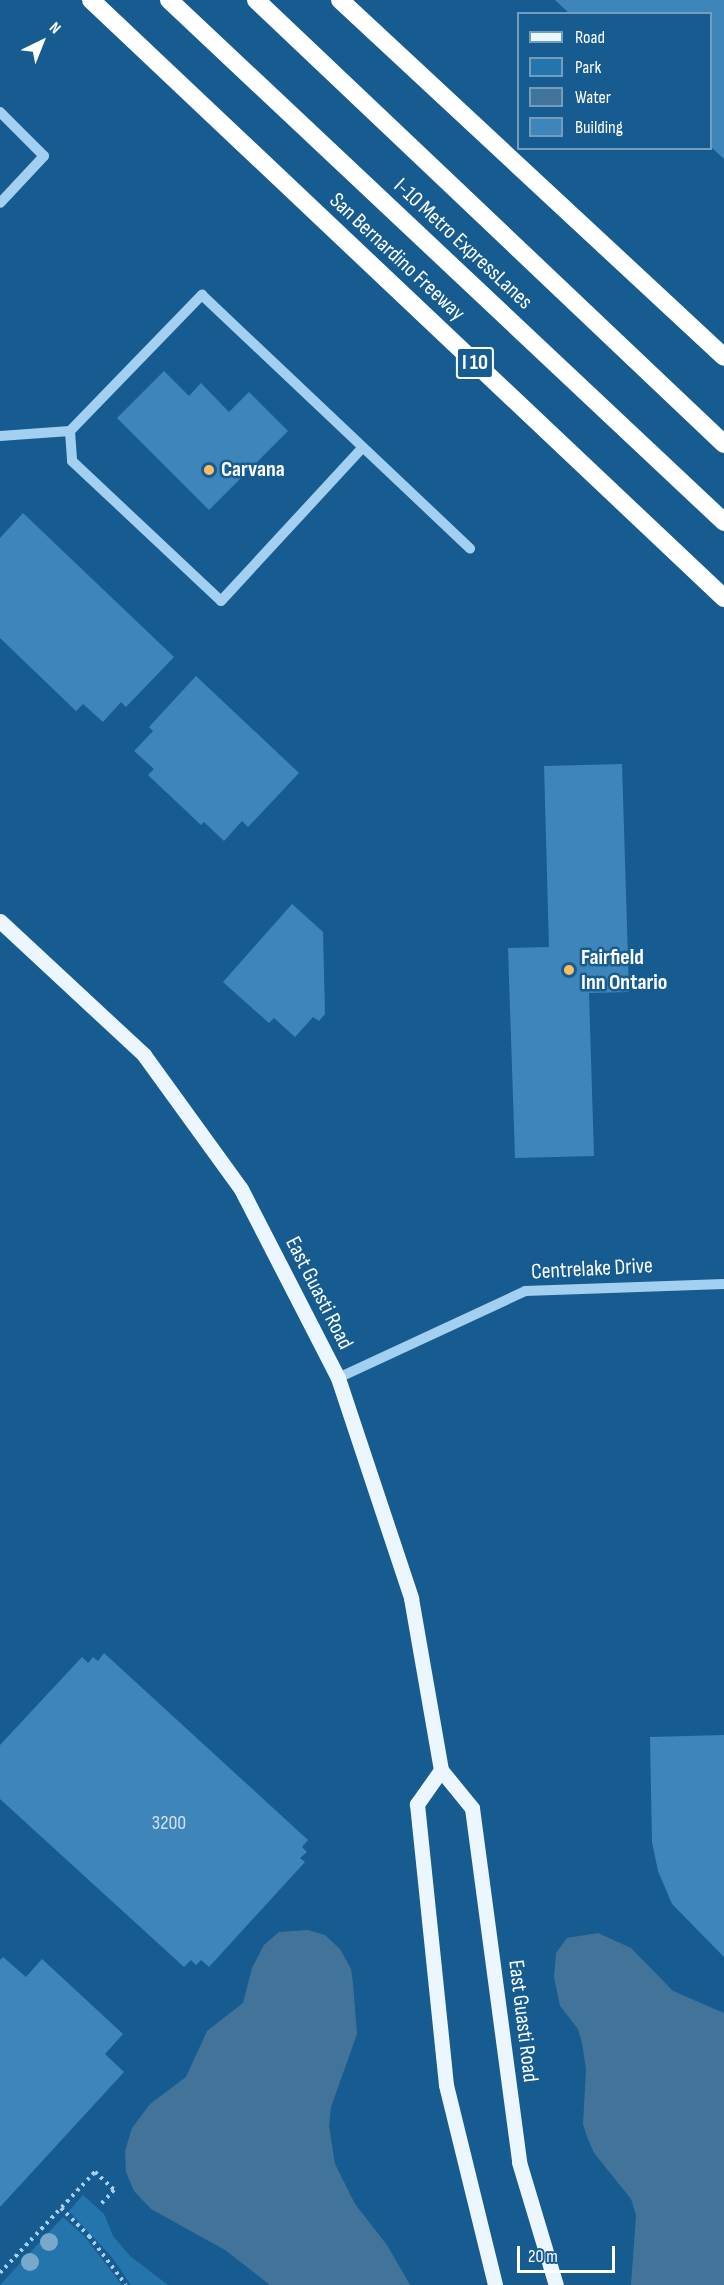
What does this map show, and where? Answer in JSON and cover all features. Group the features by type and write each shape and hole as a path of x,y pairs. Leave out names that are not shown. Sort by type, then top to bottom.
{"highway":[{"name":"San Bernardino Freeway","path":"91,0 724,598"},
{"name":"I-10 Metro ExpressLanes","path":"169,0 724,522"},
{"name":"I-10 Metro ExpressLanes","path":"256,0 724,444"},
{"path":"340,0 724,357"}],"main road":[{"name":"East Guasti Road","path":"0,921 144,1055 241,1189 338,1377 411,1598 441,1770 472,1808 519,2162 556,2285"},
{"path":"441,1770 417,1804 446,2085 495,2285"}],"street":[{"path":"0,112 44,156 0,203"},
{"path":"0,436 70,431 202,295 470,548"},
{"path":"70,431 72,461 221,601 363,447"},
{"name":"Centrelake Drive","path":"338,1377 525,1291 724,1284"}],"path":[{"path":"0,2273 94,2172 114,2190 99,2206"},
{"path":"61,2208 104,2253 126,2285"}],"green space":[{"path":"83,2195 104,2214 113,2236 130,2256 168,2285 131,2285 111,2256 69,2211"},
{"path":"63,2217 84,2236 122,2285 0,2285"}],"water":[{"path":"308,1930 325,1935 340,1949 351,1969 353,1983 357,2034 331,2107 329,2126 335,2164 355,2204 387,2245 410,2285 270,2285 225,2250 151,2209 134,2191 126,2172 125,2151 132,2128 150,2104 186,2077 207,2031 243,2003 252,1968 264,1945 279,1932"},
{"path":"598,1933 631,1948 673,1991 724,2013 724,2285 631,2285 636,2215 631,2199 594,2153 587,2137 583,2124 586,2069 582,2043 578,2029 560,2006 554,1977 556,1953 567,1938"}],"building":[{"path":"555,0 724,0 724,159 712,148 712,12 568,12"},
{"name":"Carvana","path":"164,371 189,396 201,383 229,412 249,392 288,431 209,510 117,418"},
{"path":"23,513 174,657 126,707 121,702 103,722 83,704 76,711 0,638 0,538"},
{"path":"196,676 299,773 248,827 242,821 224,841 204,822 201,825 148,775 154,769 134,751 153,731 149,727"},
{"name":"Fairfield Inn Ontario","path":"622,764 629,992 589,993 594,1156 515,1158 508,948 549,947 544,766"},
{"path":"292,904 323,932 325,1014 319,1021 313,1017 295,1037 274,1018 269,1023 223,982"},
{"path":"104,1653 308,1840 302,1847 307,1852 300,1858 305,1862 209,1967 201,1960 196,1965 191,1960 184,1967 0,1799 0,1745 82,1657 88,1663 93,1657 98,1661"},
{"path":"724,1735 724,1957 672,1904 658,1871 652,1842 650,1737"},
{"path":"3,1957 26,1977 42,1959 123,2034 105,2054 124,2072 0,2207 0,1960"}],"place":[{"name":"Carvana","path":"209,470"},
{"name":"Fairfield Inn Ontario","path":"569,970"}]}
